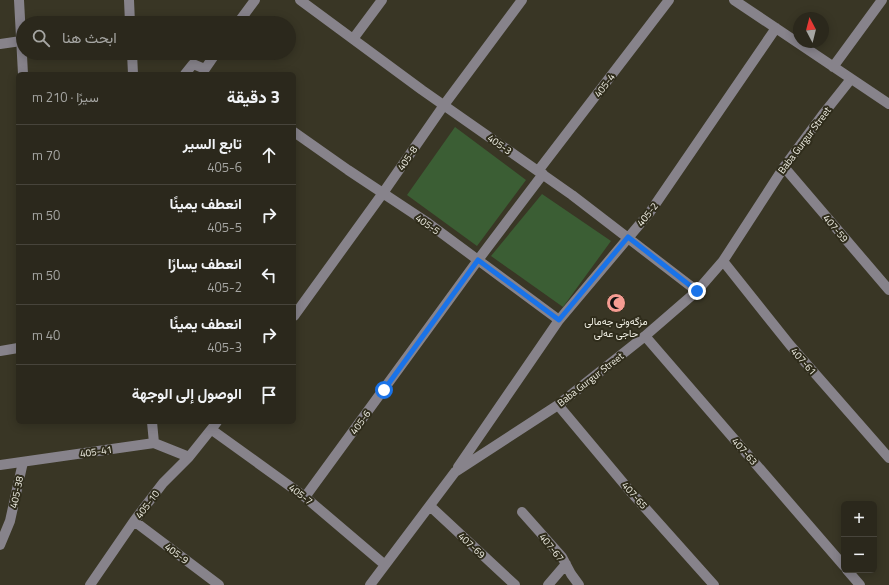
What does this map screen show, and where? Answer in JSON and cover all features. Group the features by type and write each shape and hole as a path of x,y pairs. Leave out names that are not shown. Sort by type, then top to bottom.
{"street":[{"path":"19,0 20,16"},
{"path":"129,0 130,16"},
{"path":"243,16 255,0"},
{"name":"405-3","path":"300,0 444,105 540,172 628,237 697,291"},
{"path":"353,39 382,0"},
{"name":"405-8","path":"296,313 383,193 444,105 522,0"},
{"name":"405-4","path":"540,172 669,0"},
{"path":"734,0 889,104"},
{"path":"833,67 882,0"},
{"name":"405-2","path":"454,472 559,320 650,212 776,28"},
{"path":"0,44 16,42"},
{"path":"22,60 23,72"},
{"path":"132,60 133,72"},
{"path":"187,72 193,64 208,71 213,60"},
{"name":"Baba Gurgur Street","path":"370,585 454,472 558,405 645,336 697,291 723,261 784,166 851,79"},
{"name":"405-5","path":"296,133 428,223 559,320"},
{"name":"407-59","path":"784,166 889,290"},
{"name":"405-6","path":"305,496 478,260 540,172"},
{"name":"407-61","path":"723,261 790,345 889,458"},
{"name":"407-63","path":"645,336 841,563"},
{"path":"0,351 16,348"},
{"name":"407-65","path":"558,405 630,491 714,585"},
{"path":"152,424 154,443 189,457"},
{"name":"405-7","path":"215,426 305,496 385,565"},
{"name":"405-10","path":"90,585 134,521 163,483 189,457 215,426"},
{"name":"405-41","path":"0,465 154,443"},
{"name":"405-38","path":"0,545 10,521 23,462"},
{"name":"407-69","path":"430,506 515,585"},
{"name":"407-67","path":"522,512 562,557 579,585"},
{"name":"405-9","path":"134,521 219,585"},
{"path":"548,585 566,564"},
{"path":"850,573 860,585"}],"green space":[{"path":"455,127 526,180 477,246 407,195"},
{"path":"542,194 611,241 563,307 491,256"}],"place":[{"name":"مزگەوتی جەمالی حاجی عەلی","path":"616,303"}],"route":[{"path":"384,390 478,260 559,320 628,237 697,291"}]}
